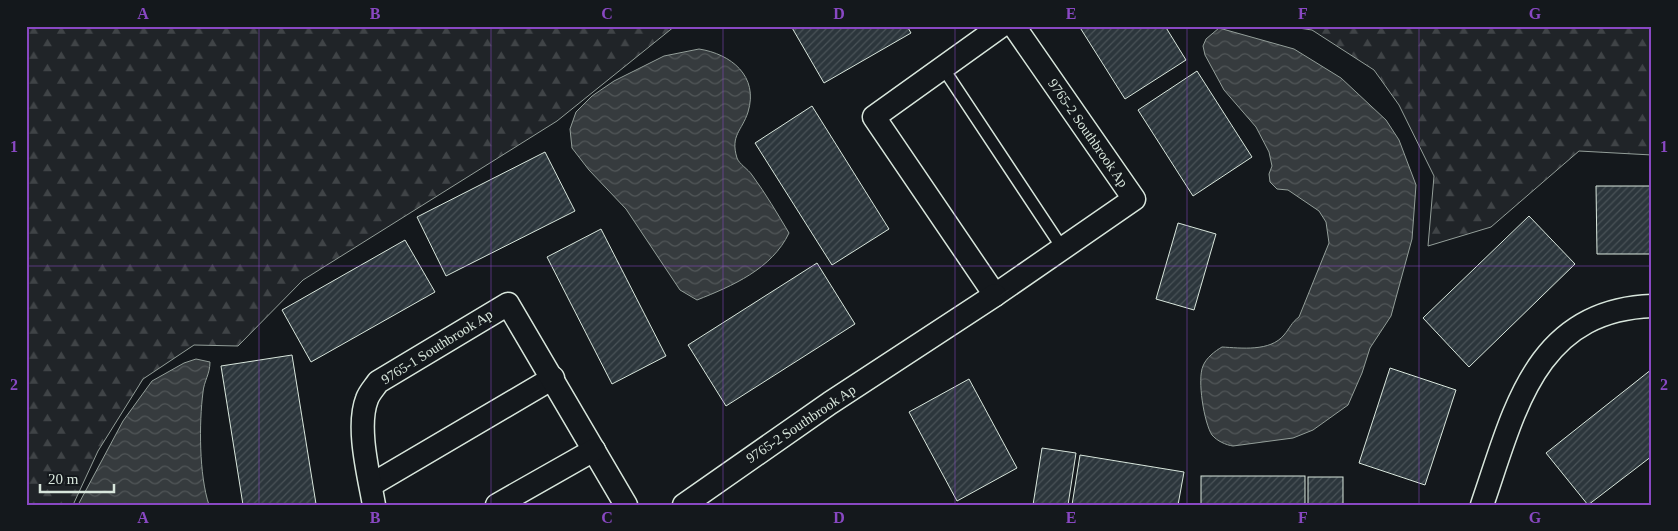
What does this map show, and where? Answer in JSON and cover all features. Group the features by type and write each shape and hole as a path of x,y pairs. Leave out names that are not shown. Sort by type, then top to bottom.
{"street":[{"path":"995,296 874,117 1001,26"},
{"name":"9765-2 Southbrook Ap","path":"684,505 830,403 995,296 1134,199 1014,26"},
{"name":"9765-1 Southbrook Ap","path":"373,495 364,418 367,399 378,382 508,304 626,505"},
{"path":"1482,505 1517,406 1535,370 1552,348 1573,329 1594,317 1628,307 1652,306"},
{"path":"373,495 553,378"},
{"path":"497,505 594,450"}],"lane":[{"path":"943,68 1063,249"}],"green space":[{"path":"26,26 675,26 557,121 303,280 238,346 194,345 143,379 98,451 73,505 26,505"},
{"path":"1285,26 1652,26 1652,155 1579,151 1491,227 1428,246 1434,176 1399,105 1374,70 1312,30"}],"water":[{"path":"1219,28 1294,49 1341,78 1386,120 1399,140 1416,185 1412,239 1391,316 1370,348 1362,373 1348,405 1313,430 1293,438 1233,446 1216,439 1212,435 1206,421 1201,390 1201,372 1204,363 1222,347 1263,347 1284,335 1292,323 1299,317 1329,243 1326,222 1319,211 1288,190 1277,189 1270,182 1269,174 1272,166 1269,152 1256,127 1224,90 1205,55 1203,46 1206,39"},
{"path":"699,49 722,56 740,69 746,78 750,99 746,118 736,138 735,150 737,158 757,182 789,233 782,246 772,257 750,275 724,289 697,300 680,290 626,209 589,170 572,148 570,129 576,112 592,96 614,81 664,56"},
{"path":"196,359 210,362 203,392 201,419 203,479 209,505 78,505 123,421 152,381 184,363"}],"building":[{"path":"791,26 907,26 911,33 824,83"},
{"path":"1079,26 1165,26 1186,60 1125,99"},
{"path":"1197,71 1252,157 1193,196 1138,110"},
{"path":"812,106 889,229 832,265 755,143"},
{"path":"545,152 575,211 446,276 417,217"},
{"path":"1596,186 1652,186 1652,254 1597,254"},
{"path":"1529,216 1575,264 1469,367 1423,318"},
{"path":"1178,223 1216,234 1194,310 1156,299"},
{"path":"601,229 666,356 612,384 547,257"},
{"path":"405,240 435,292 311,362 282,310"},
{"path":"817,263 855,324 726,406 688,345"},
{"path":"292,355 316,504 243,505 221,366"},
{"path":"1390,368 1456,390 1425,485 1359,463"},
{"path":"1652,369 1652,456 1588,505 1546,453"},
{"path":"969,379 1017,468 957,501 909,412"},
{"path":"1042,448 1076,453 1068,505 1033,505"},
{"path":"1080,455 1184,472 1178,505 1072,505"},
{"path":"1201,476 1305,476 1305,505 1201,505"},
{"path":"1308,477 1343,477 1343,505 1308,505"}]}
